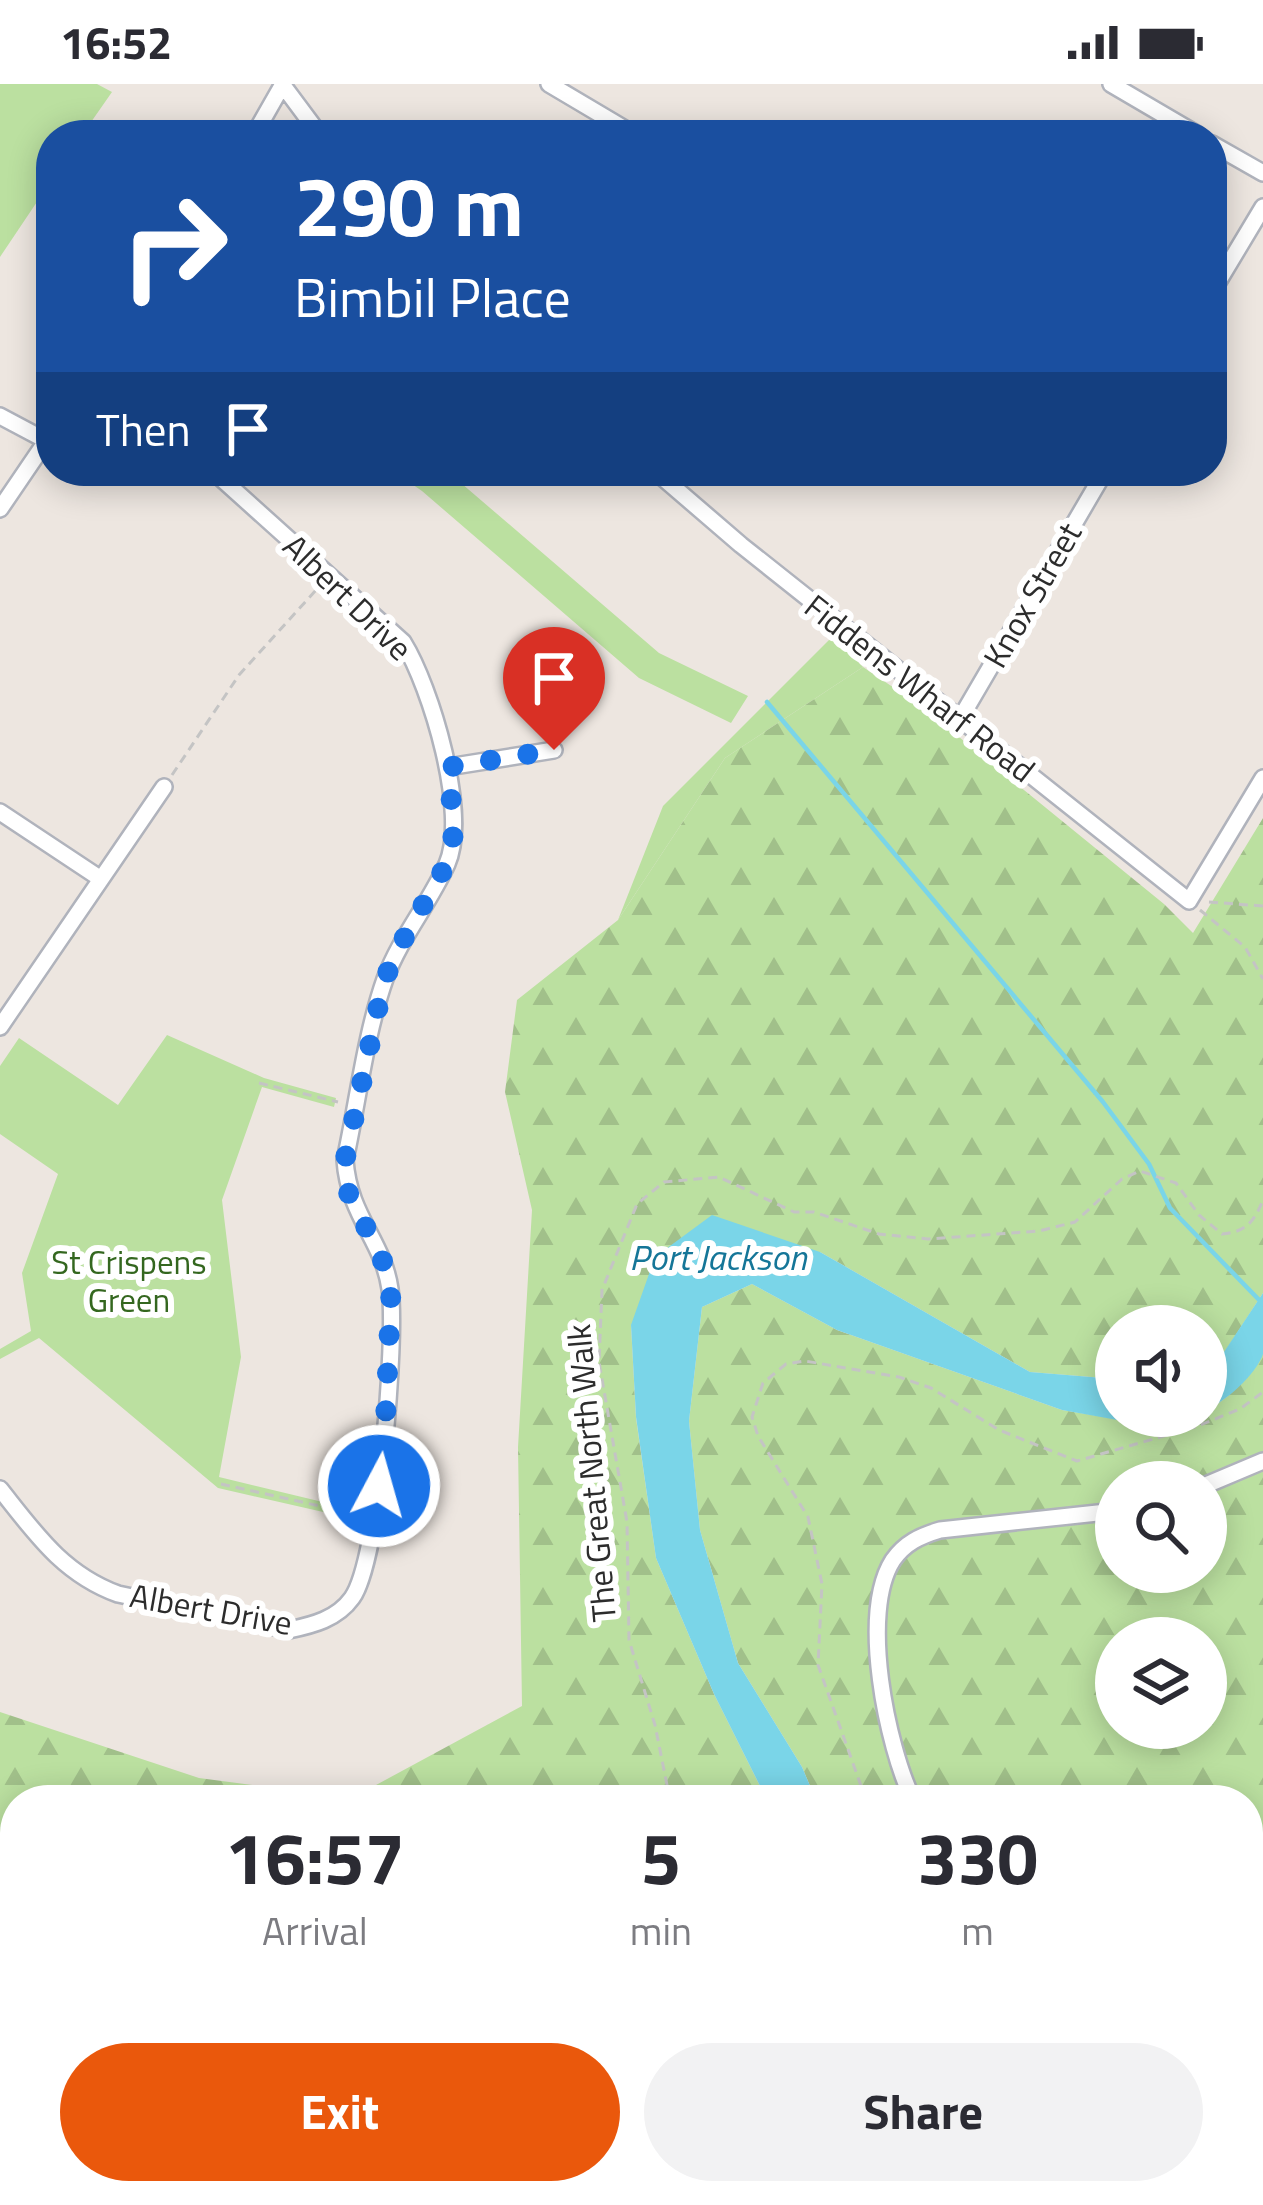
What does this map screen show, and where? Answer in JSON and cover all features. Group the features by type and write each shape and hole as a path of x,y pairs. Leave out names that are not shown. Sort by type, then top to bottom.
{"street":[{"path":"262,120 282,84 309,120"},
{"path":"549,84 610,120"},
{"path":"1111,84 1172,120"},
{"path":"1227,152 1263,173"},
{"path":"1227,267 1263,207"},
{"path":"0,416 36,432"},
{"path":"0,509 36,457"},
{"name":"Albert Drive","path":"0,1489 66,1567 118,1594 289,1630 338,1613 354,1596 364,1574 384,1454 391,1291 382,1259 347,1190 345,1160 383,985 394,956 450,858 454,829 448,767 420,669 403,642 230,486"},
{"name":"Fiddens Wharf Road","path":"672,486 1189,901"},
{"name":"Knox Street","path":"960,719 1096,486"},
{"path":"448,767 554,750"},
{"path":"1189,901 1263,778"},
{"path":"0,1027 164,787"},
{"path":"0,812 101,879"},
{"path":"1227,1476 1263,1461"},
{"path":"907,1785 891,1745 882,1686 881,1589 893,1560 912,1541 940,1530 1095,1513"}],"path":[{"path":"164,787 239,675 330,575"},
{"path":"1189,901 1263,905"},
{"path":"1189,901 1245,947 1263,979"},
{"path":"259,1083 357,1107"},
{"name":"The Great North Walk","path":"667,1785 655,1725 629,1640 627,1522 599,1362 602,1290 637,1204 664,1182 719,1178 794,1211 814,1212 879,1234 928,1239 1039,1231 1075,1222 1122,1179 1141,1171 1176,1183 1199,1215 1222,1234 1240,1233 1255,1220 1263,1200"},
{"path":"861,1785 818,1665 822,1584 808,1517 758,1436 752,1417 763,1383 786,1364 826,1363 899,1377 931,1388 999,1430 1076,1461 1195,1427 1240,1409 1263,1392"},
{"path":"221,1484 374,1518"}],"green space":[{"path":"0,84 97,84 112,92 92,120 36,120 36,203 0,257"},
{"path":"415,486 464,486 659,653 748,696 731,723 639,678"},
{"path":"833,636 863,667 725,758 618,920 663,806"},
{"path":"863,667 921,706 1164,904 1193,933 1263,818 1263,1293 1227,1348 1227,1305 1095,1305 1095,1377 1030,1372 820,1252 631,1325 636,1418 656,1558 714,1694 760,1785 376,1785 522,1706 518,1447 532,1210 505,1092 517,1000 618,920 725,758"},
{"name":"St Crispens Green","path":"167,1035 264,1078 336,1098 334,1107 262,1087 222,1200 241,1357 219,1477 356,1510 354,1519 218,1488 39,1338 0,1359 0,1349 31,1331 22,1273 58,1174 0,1134 0,1066 19,1038 118,1105"},
{"path":"752,1284 837,1330 1062,1410 1095,1416 1095,1437 1227,1437 1227,1396 1263,1353 1263,1785 810,1785 738,1663 700,1530 689,1421 702,1307"},
{"path":"0,1712 199,1778 253,1785 0,1785"}],"water":[{"name":"Port Jackson","path":"712,1215 820,1252 1030,1372 1095,1377 1095,1416 1062,1410 837,1330 752,1284 702,1307 689,1421 700,1530 738,1663 810,1785 760,1785 714,1694 656,1558 636,1417 631,1325 655,1257"},
{"path":"1263,1293 1263,1354 1227,1396 1227,1347"}],"waterway":[{"path":"767,702 1103,1102 1149,1164 1170,1208 1263,1304"}],"route":[{"path":"379,1486 391,1291 382,1259 347,1190 345,1160 383,985 394,956 450,858 454,829 448,767 554,750"}]}
